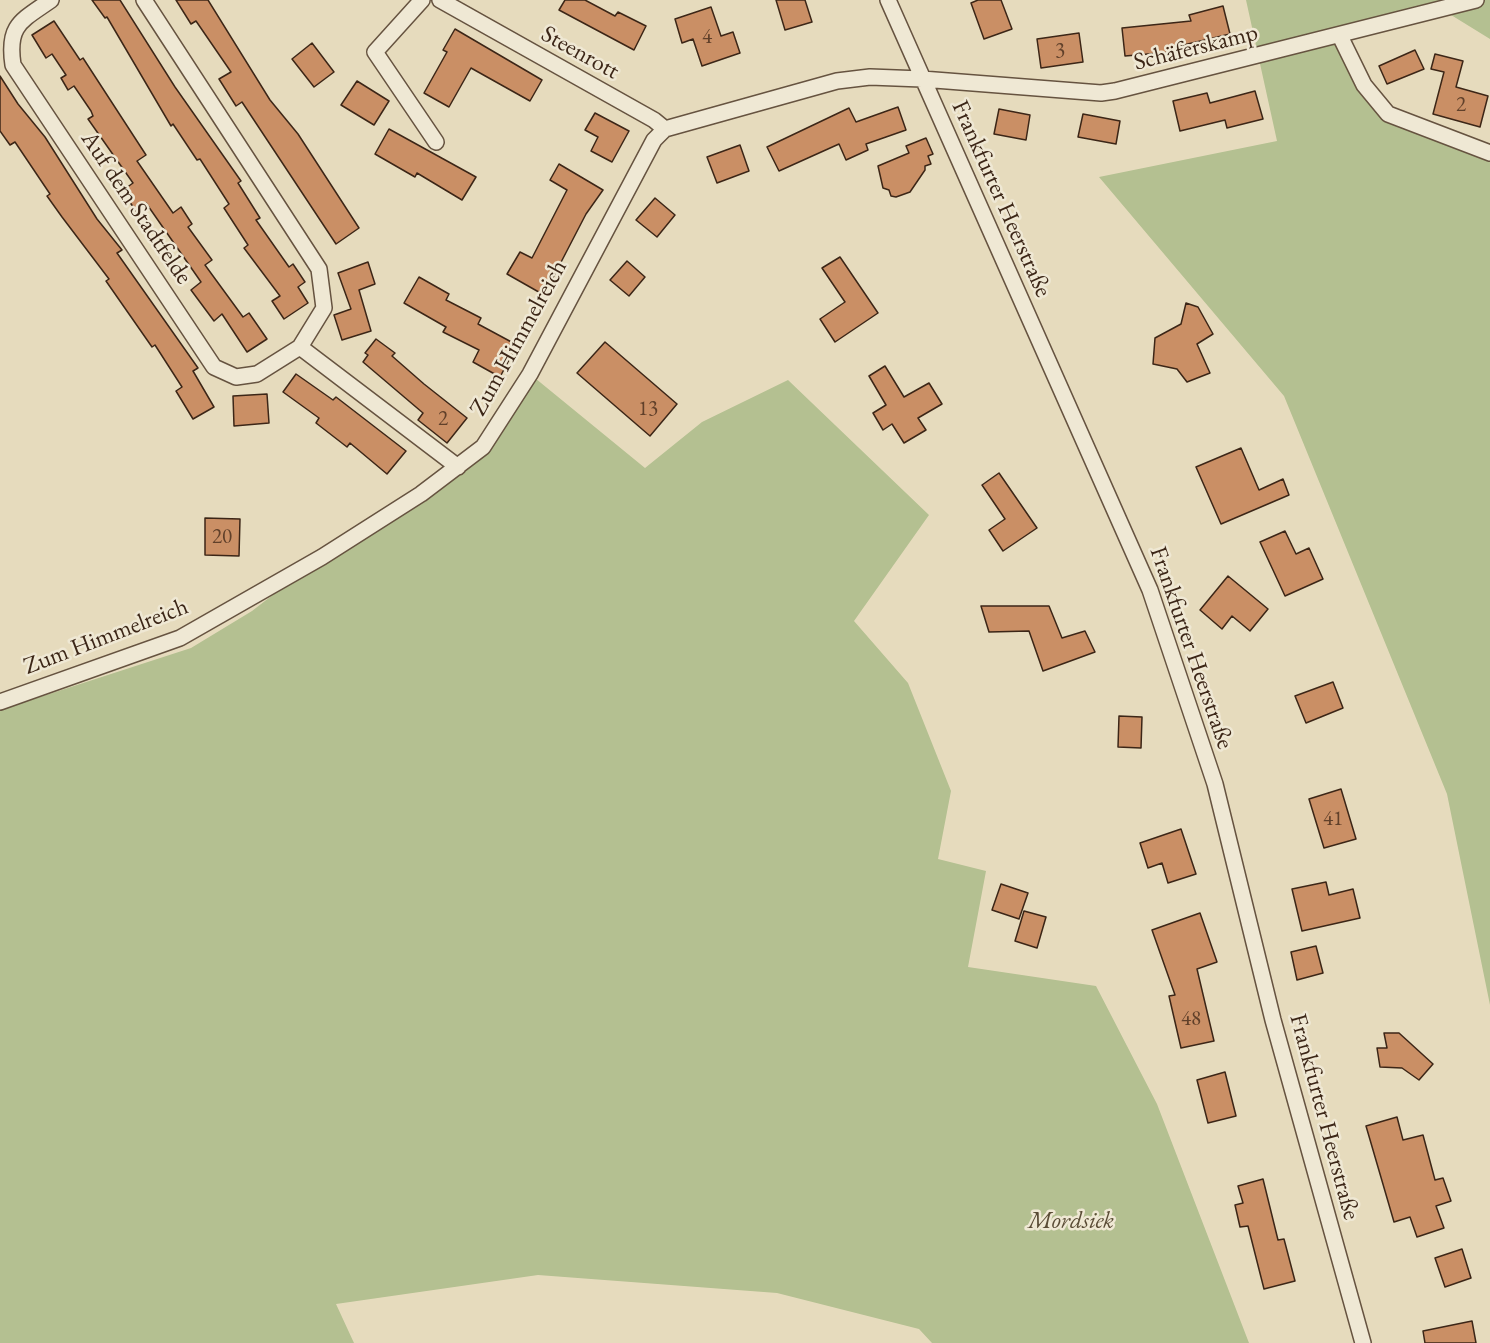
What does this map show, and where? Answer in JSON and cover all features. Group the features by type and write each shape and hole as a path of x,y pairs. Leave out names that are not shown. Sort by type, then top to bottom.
{"street":[{"name":"Auf dem Stadtfelde","path":"51,0 21,21 10,42 14,65 214,367 236,377 257,374 300,346 324,308 319,269 144,0"},
{"path":"422,0 375,52 436,142"},
{"name":"Steenrott","path":"440,0 654,120 665,129"},
{"name":"Frankfurter Heerstraße","path":"888,0 1150,590 1215,784 1273,1020 1363,1343"},
{"name":"Schäferskamp","path":"922,79 1101,93 1340,36 1476,0"},
{"path":"1340,36 1364,85 1388,114 1490,153"},
{"path":"665,129 837,81 870,77 922,79"},
{"name":"Zum Himmelreich","path":"0,702 180,638 322,557 458,468 483,447 530,374 654,140 665,129"},
{"path":"300,346 458,468"}],"green space":[{"path":"1246,0 1490,0 1490,39 1443,10 1341,36 1388,114 1490,153 1490,1005 1447,794 1284,396 1099,177 1277,141"},
{"name":"Mordsiek","path":"530,374 645,468 702,422 788,380 929,515 854,621 908,683 951,791 938,859 986,871 968,967 1096,986 1157,1104 1249,1343 932,1343 919,1329 777,1293 538,1275 336,1304 354,1343 0,1343 0,710 191,648 252,611 322,557 483,447"}],"building":[{"path":"92,0 120,0 175,87 241,181 238,183 260,218 256,220 289,267 293,264 305,282 298,287 308,303 284,319 272,301 280,296 244,248 248,245 224,208 229,204 200,159 197,160 173,124 171,126 107,17 105,18"},
{"path":"176,0 208,0 270,100 298,134 359,228 336,244 242,102 236,106 219,79 231,72 196,21 191,24"},
{"path":"565,0 585,0 615,16 618,12 646,26 634,50 559,10"},
{"path":"776,0 805,0 812,22 785,30"},
{"path":"978,0 1001,0 1012,29 984,39 971,3"},
{"path":"1223,6 1230,34 1171,48 1171,52 1125,56 1122,28 1191,21 1189,15"},
{"path":"711,7 721,36 733,32 740,53 702,66 693,39 682,43 675,19"},
{"path":"54,21 80,60 83,58 146,155 137,161 173,213 181,207 192,224 188,227 212,260 205,265 243,317 249,313 267,339 247,352 222,314 214,321 191,290 201,282 146,203 136,211 122,191 133,183 88,119 93,116 91,111 74,86 68,90 61,78 66,75 52,54 46,58 32,35"},
{"path":"455,29 542,80 530,101 471,68 449,107 424,93 447,52 443,50"},
{"path":"1079,33 1083,62 1041,68 1037,39"},
{"path":"312,43 334,72 314,87 292,59"},
{"path":"1415,50 1424,69 1387,84 1379,66"},
{"path":"1435,54 1463,61 1456,87 1488,96 1480,127 1433,114 1444,72 1431,69"},
{"path":"0,76 18,104 45,137 97,219 122,250 117,253 198,368 193,371 214,407 193,419 176,391 182,387 155,345 152,347 106,281 109,279 47,196 50,194 15,142 10,145 0,131"},
{"path":"357,81 389,101 374,125 341,105"},
{"path":"1255,91 1263,119 1227,128 1225,120 1180,131 1173,101 1207,93 1210,103"},
{"path":"898,107 906,130 866,144 868,150 846,160 839,144 779,171 767,147 849,108 856,122"},
{"path":"999,109 1030,115 1026,140 994,134"},
{"path":"595,113 629,131 612,162 591,151 598,137 585,130"},
{"path":"1083,114 1120,121 1116,144 1078,137"},
{"path":"389,129 476,177 462,200 417,173 415,177 375,154"},
{"path":"926,138 933,154 928,156 931,164 925,166 925,170 910,192 896,197 891,196 889,190 883,188 878,166 909,153 906,146"},
{"path":"740,145 749,171 717,183 707,157"},
{"path":"559,164 603,190 586,214 544,295 507,274 520,252 532,258 567,190 550,180"},
{"path":"655,198 675,215 657,237 636,220"},
{"path":"840,257 878,313 835,342 820,319 845,302 822,268"},
{"path":"627,261 645,277 629,296 610,280"},
{"path":"368,262 375,284 359,290 371,331 342,340 334,315 351,309 338,273"},
{"path":"419,277 449,294 446,300 481,318 478,324 517,345 500,377 473,362 479,350 443,332 446,327 404,303"},
{"path":"1186,303 1198,307 1213,334 1197,344 1210,373 1187,382 1177,369 1153,364 1155,338 1181,324"},
{"path":"376,339 395,353 392,356 424,384 467,418 447,443 418,420 423,413 363,362 368,355 365,353"},
{"path":"605,342 677,404 650,436 577,373"},
{"path":"885,366 904,397 929,383 942,404 918,418 926,430 904,443 892,424 883,430 873,413 886,405 869,376"},
{"path":"296,374 333,400 336,397 406,451 387,474 350,443 347,447 316,423 319,418 283,392"},
{"path":"267,394 269,423 234,426 233,396"},
{"path":"1241,448 1259,490 1283,479 1289,495 1221,524 1196,467"},
{"path":"999,473 1037,528 1003,551 989,530 1005,519 982,485"},
{"path":"205,518 240,519 239,556 205,555"},
{"path":"1285,531 1296,554 1309,548 1323,579 1285,596 1260,542"},
{"path":"1228,576 1268,609 1250,631 1232,616 1222,629 1200,610"},
{"path":"981,606 1049,606 1062,638 1085,631 1095,652 1043,671 1029,631 989,632"},
{"path":"1333,682 1343,708 1306,723 1295,696"},
{"path":"1119,716 1142,717 1141,748 1118,747"},
{"path":"1341,789 1356,839 1324,848 1309,799"},
{"path":"1181,829 1196,874 1168,883 1162,863 1148,868 1140,843"},
{"path":"1326,882 1329,895 1353,889 1360,918 1302,931 1292,889"},
{"path":"1001,884 1028,893 1019,919 992,910"},
{"path":"1024,911 1046,917 1037,948 1015,941"},
{"path":"1200,913 1217,962 1197,969 1214,1041 1181,1048 1169,996 1175,995 1152,930"},
{"path":"1316,946 1323,973 1297,980 1291,952"},
{"path":"1384,1033 1399,1033 1433,1064 1419,1080 1402,1068 1380,1067 1377,1048 1387,1048"},
{"path":"1225,1072 1236,1116 1208,1123 1197,1080"},
{"path":"1397,1117 1403,1140 1423,1135 1435,1180 1443,1178 1451,1201 1436,1206 1444,1228 1417,1237 1410,1217 1394,1222 1366,1126"},
{"path":"1263,1179 1278,1240 1284,1239 1295,1281 1264,1289 1248,1226 1240,1227 1235,1205 1243,1203 1238,1186"},
{"path":"1462,1249 1471,1278 1445,1287 1435,1258"},
{"path":"1472,1321 1476,1343 1425,1343 1423,1331"}]}
